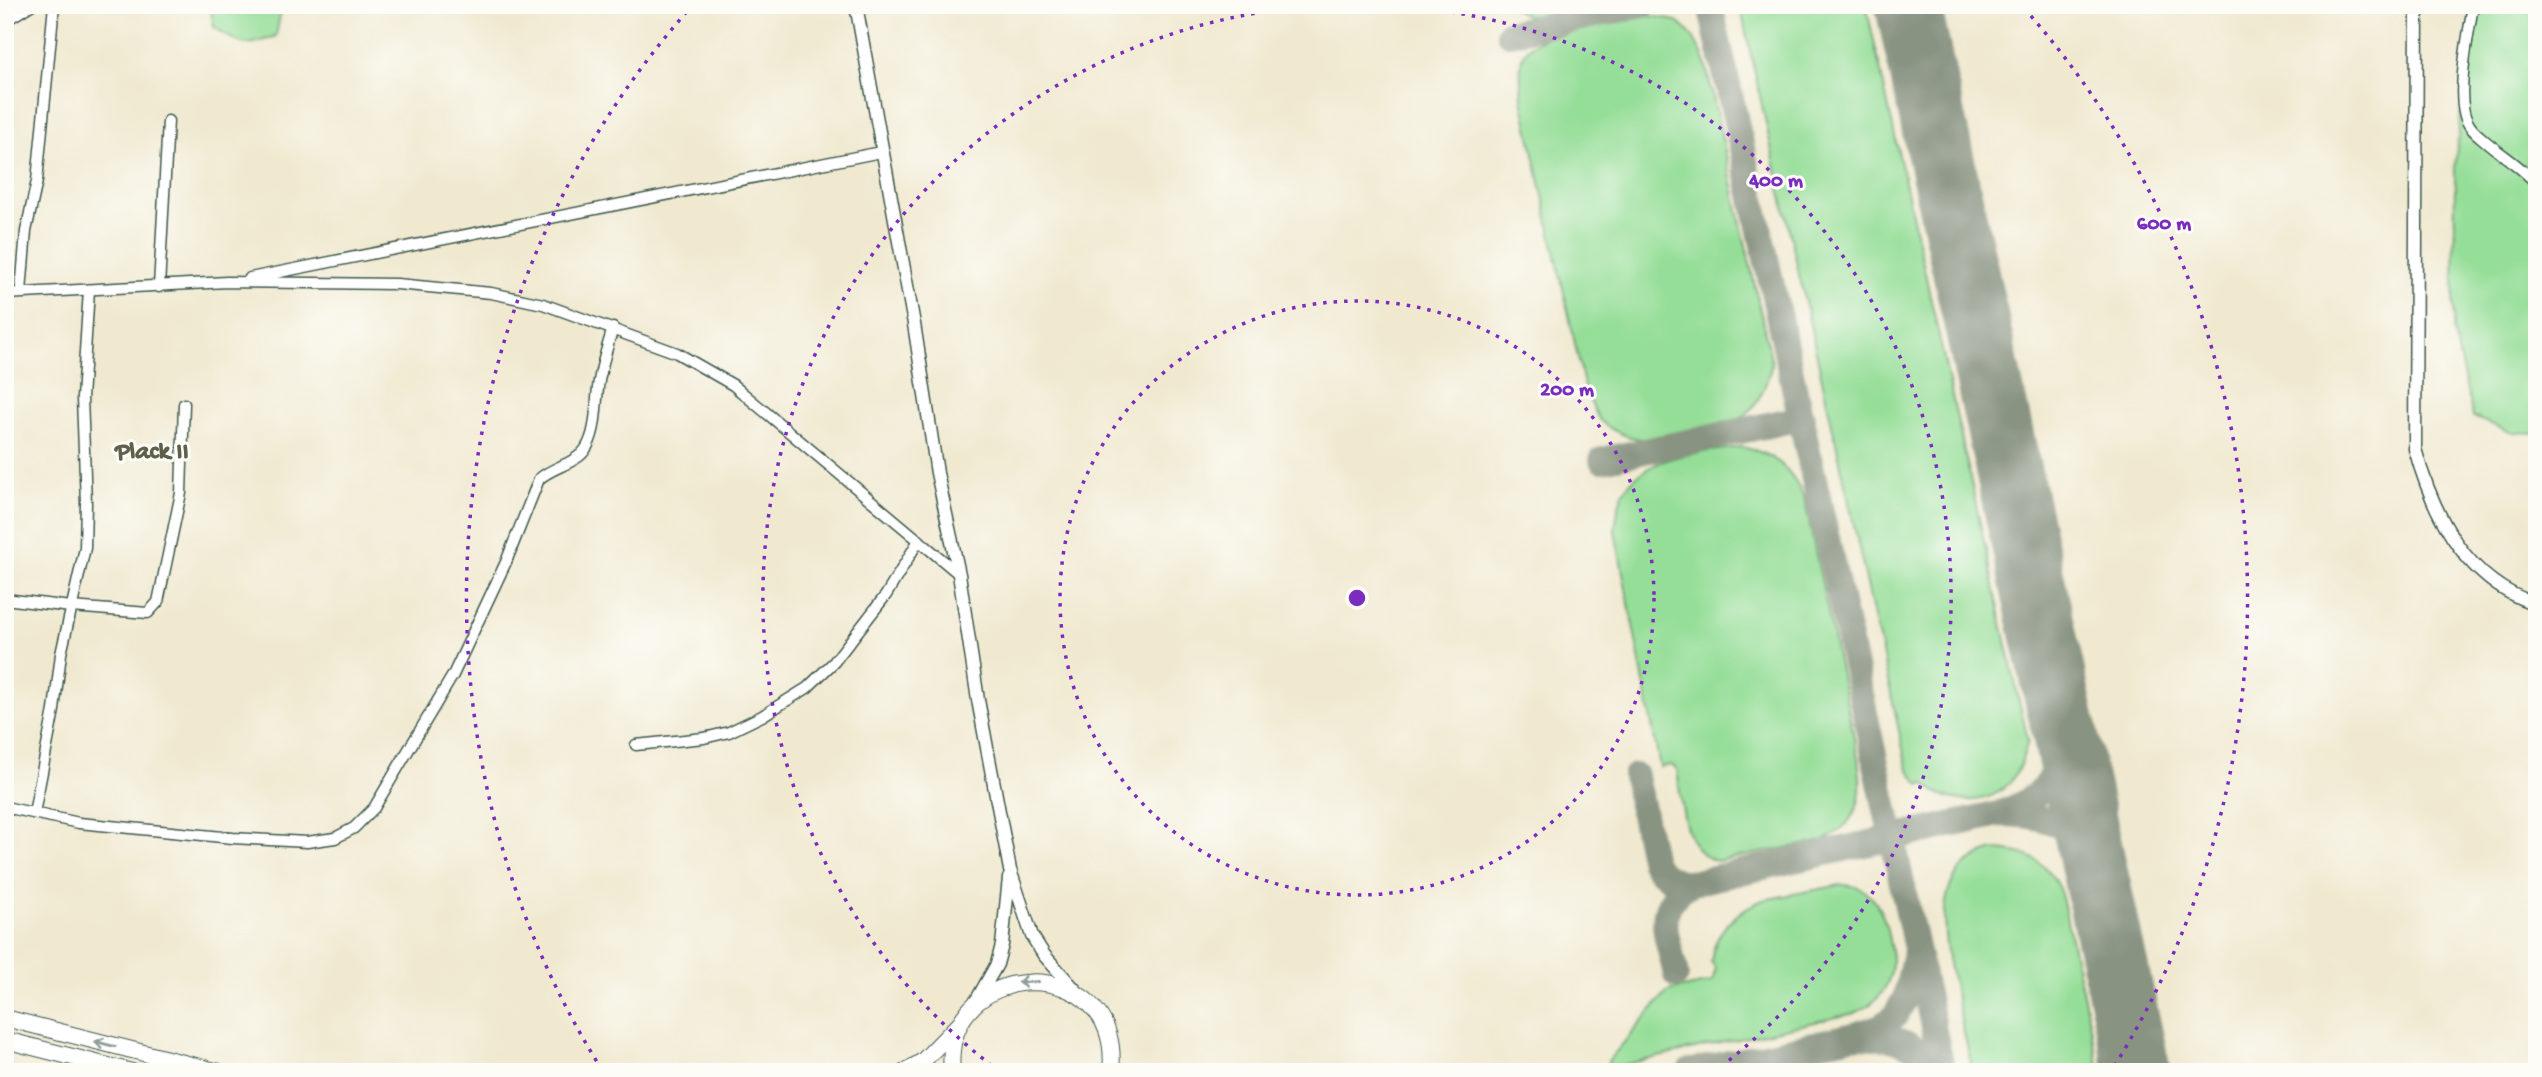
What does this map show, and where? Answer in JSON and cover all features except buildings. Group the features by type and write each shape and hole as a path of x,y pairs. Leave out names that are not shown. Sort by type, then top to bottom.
{"main road":[{"path":"905,1072 937,1049 974,1005 998,988 1016,982 1043,981 1058,985 1081,997 1095,1011 1110,1040 1111,1072"},
{"path":"5,1017 219,1072"},
{"path":"951,1072 955,1038 964,1018"},
{"path":"5,1040 132,1072"}],"street":[{"path":"5,21 31,5"},
{"path":"21,292 26,230 37,181 54,5"},
{"path":"856,5 922,371 937,473 959,574 978,700 1010,870 1032,936 1044,956 1081,997"},
{"path":"2417,5 2415,449 2426,487 2454,543 2474,566 2500,586 2537,604"},
{"path":"2473,5 2463,76 2463,110 2468,124 2537,184"},
{"path":"159,287 168,121"},
{"path":"227,282 881,152"},
{"path":"5,293 227,282 397,284 491,293 543,304 677,353 733,385 959,574"},
{"path":"34,813 54,710 61,654 85,548 82,398 89,290"},
{"path":"5,807 79,823 219,838 307,842 335,838 354,828 374,808 453,675 506,562 539,479 584,451 594,429 599,378 613,328"},
{"path":"5,598 148,613 158,602 181,493 184,404"},
{"path":"636,745 729,732 762,716 807,688 834,662 879,603 919,540"},
{"path":"974,1005 997,964 1002,945 1010,870"}],"green space":[{"path":"214,5 282,5 276,36 250,44 238,42 214,27 211,11"},
{"path":"1509,5 1604,5 1546,18 1525,15"},
{"path":"1740,5 1866,5 2028,741 2013,778 2004,788 1982,799 1945,796 1924,783 1920,785 1907,767"},
{"path":"2472,5 2537,5 2537,433 2510,432 2473,417 2454,334 2455,166"},
{"path":"1643,16 1667,18 1683,26 1705,61 1772,364 1757,401 1740,419 1696,433 1650,440 1637,439 1610,428 1598,417 1585,390 1522,99 1520,71 1523,56 1543,38 1577,27"},
{"path":"1742,447 1773,458 1788,471 1804,498 1855,742 1860,787 1855,811 1848,822 1823,841 1717,861 1705,856 1690,836 1682,809 1677,769 1671,765 1660,767 1615,531 1623,493 1636,477 1649,468 1663,461 1695,453"},
{"path":"1994,850 2017,852 2043,865 2061,893 2100,1072 1973,1072 1947,951 1945,909 1949,890 1958,873 1972,859"},
{"path":"1840,885 1861,889 1869,894 1880,910 1887,930 1892,955 1891,974 1880,995 1871,1004 1855,1013 1609,1068 1608,1061 1668,991 1712,982 1716,968 1711,962 1716,941 1735,916 1763,900"}],"taxiway":[{"path":"1509,33 1643,5"},
{"path":"1710,5 1943,1072"},
{"path":"1602,460 1802,418"},
{"path":"2001,813 2036,795 2053,773 2059,744 2058,706"},
{"path":"1635,776 1653,862 1665,875 1680,882 1692,883 1999,814 2033,817 2057,825 2076,842 2094,871"},
{"path":"1676,975 1666,935 1666,912 1679,892 1692,883"},
{"path":"1689,1072 1855,1035 1882,1026 1895,1016 1906,996 1914,957"},
{"path":"1860,1036 1905,1043 1922,1054 1940,1072"}],"runway":[{"path":"1908,5 2138,1072"}],"district":[{"name":"Plack II","path":"152,449"}]}
